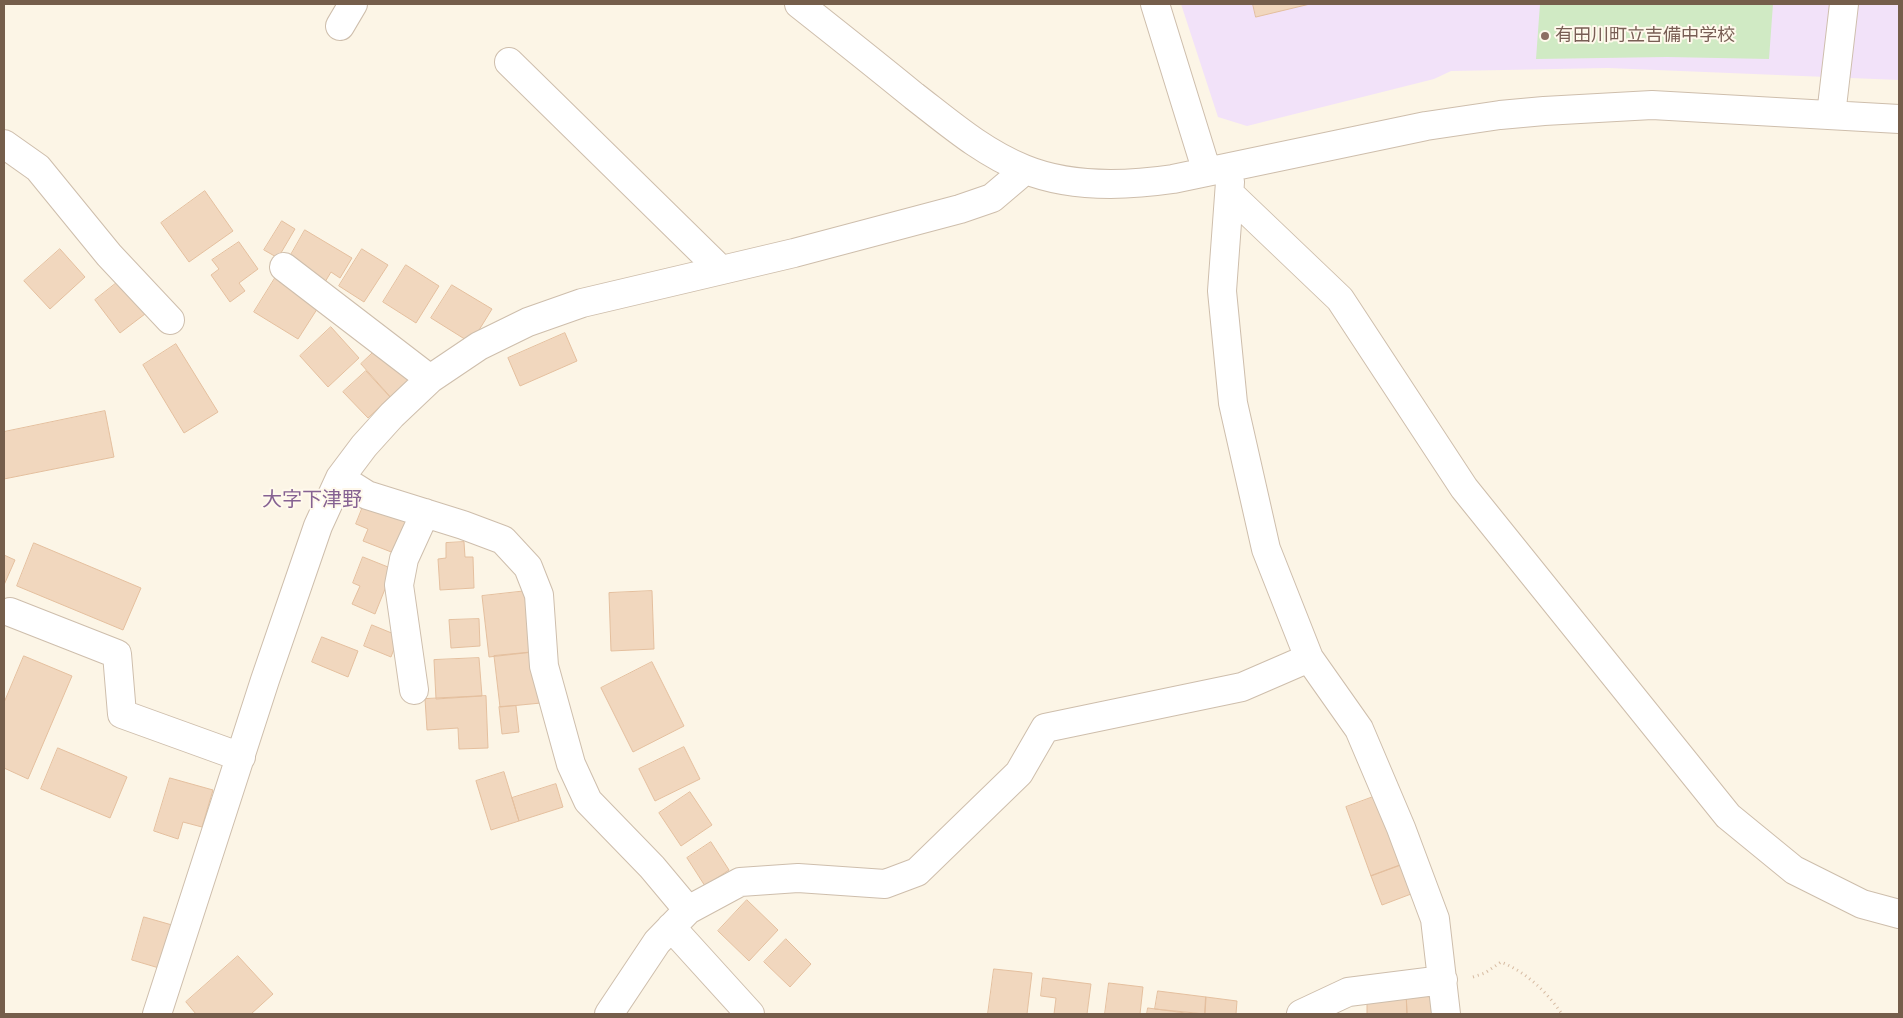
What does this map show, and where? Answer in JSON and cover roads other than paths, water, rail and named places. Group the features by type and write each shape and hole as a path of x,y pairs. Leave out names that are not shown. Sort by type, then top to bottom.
{"street":[{"path":"799,4 964,135 994,156 1025,170 1069,180 1118,184 1222,178 1426,126 1526,112 1652,105 1899,119"},
{"path":"1155,4 1222,178 1222,291 1233,403 1266,549 1309,658 1359,729 1400,828 1435,919 1446,1014"},
{"path":"1831,115 1844,4"},
{"path":"509,62 721,270"},
{"path":"4,144 38,168 109,254 170,320"},
{"path":"157,1014 300,574 318,526 340,478 364,446 392,414 430,378 478,346 528,322 582,303 803,251 984,201 992,198 1025,170"},
{"path":"1222,178 1340,299 1464,488 1728,816 1794,870 1862,904 1899,914"},
{"path":"284,267 430,378"},
{"path":"340,478 367,495 502,540 528,567 539,595 544,666 571,764 588,801 652,867 680,918 750,1014"},
{"path":"414,690 399,585 404,559 425,513"},
{"path":"10,612 117,654 122,714 241,757"},
{"path":"609,1014 657,942 680,918 740,882 798,878 885,884 917,872 1019,773 1044,728 1242,687 1309,658"},
{"path":"1301,1014 1348,992 1443,980"}],"place":[{"name":"有田川町立吉備中学校","path":"1545,36"}],"district":[{"name":"大字下津野","path":"312,500"}]}
